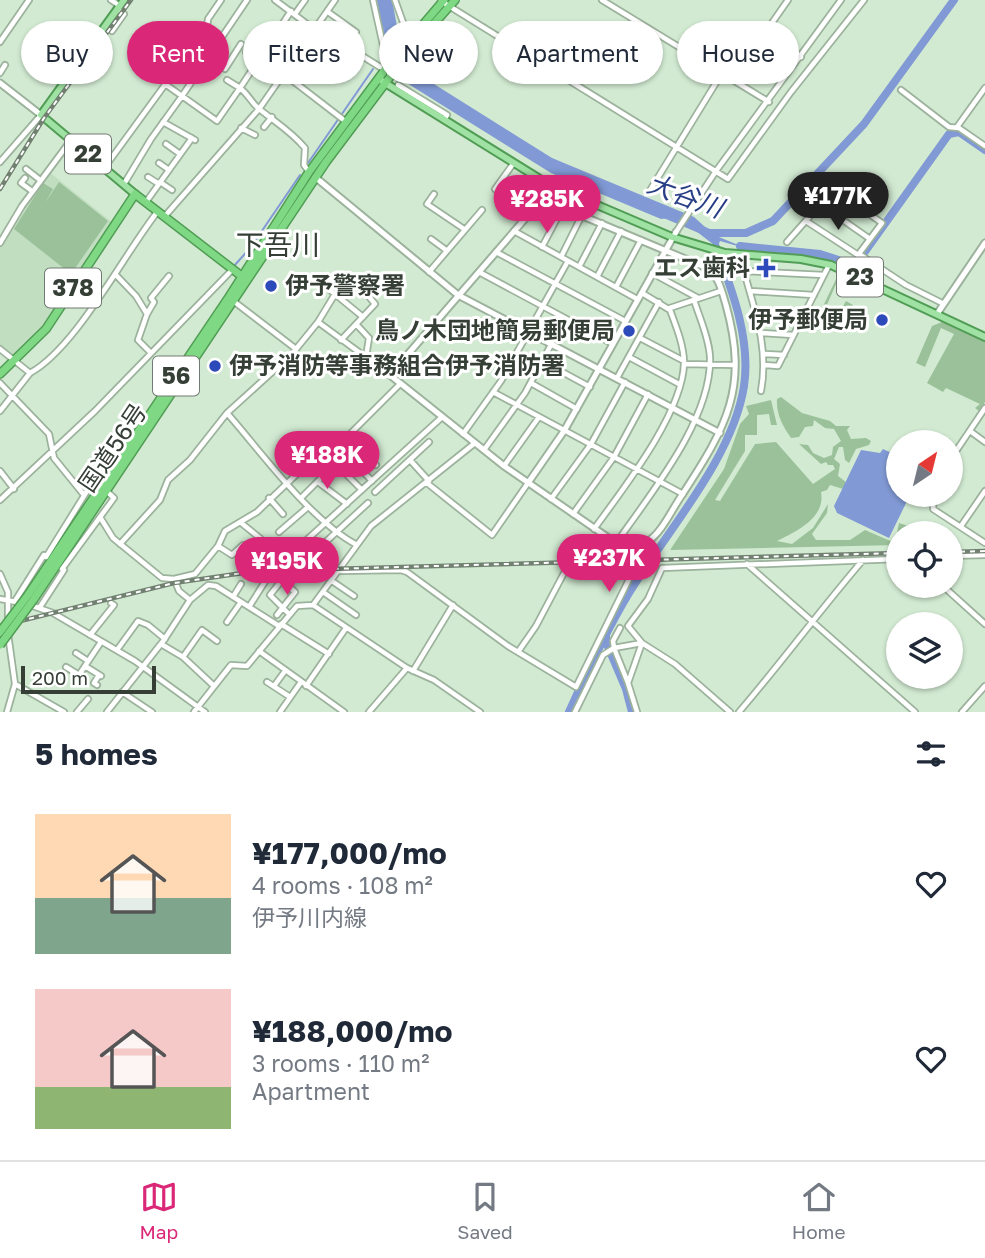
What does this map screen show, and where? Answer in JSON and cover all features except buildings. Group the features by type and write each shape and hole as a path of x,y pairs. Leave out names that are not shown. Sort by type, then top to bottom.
{"highway":[{"name":"国道56号","path":"427,21 446,2"},
{"name":"国道56号","path":"432,21 446,2"},
{"name":"国道56号","path":"3,645 31,597 231,299 345,121 380,84"},
{"name":"国道56号","path":"312,175 381,84"},
{"path":"135,194 231,271 244,278"},
{"name":"378","path":"0,374 46,329 135,194"},
{"name":"国道56号","path":"0,632 31,597"}],"main road":[{"name":"22","path":"121,5 41,115 135,194"},
{"name":"23","path":"394,84 444,121 548,184 702,247 740,256 801,259 829,265 985,337"}],"street":[{"path":"0,43 29,0"},
{"path":"111,0 121,5 124,14 113,30"},
{"path":"208,21 221,0"},
{"path":"229,28 247,0"},
{"path":"275,0 304,21"},
{"path":"284,21 290,11 292,0"},
{"path":"322,21 335,0"},
{"path":"373,0 379,32"},
{"path":"396,0 402,21"},
{"path":"602,0 677,46"},
{"path":"773,21 788,0"},
{"path":"410,460 428,482 492,535 565,431 663,250 716,171 842,0"},
{"path":"446,2 728,179 863,0"},
{"path":"290,11 306,1"},
{"path":"328,12 341,21"},
{"path":"229,62 238,45"},
{"path":"0,73 5,65"},
{"path":"229,81 250,95 259,109 291,132 305,148 304,165 312,175 458,295 529,330 720,433"},
{"path":"0,83 41,115 0,162"},
{"path":"105,167 142,111 166,84 218,121 243,84"},
{"path":"124,184 163,122 191,84"},
{"path":"0,411 30,373 65,341 100,298 128,250 259,109 276,84"},
{"path":"293,84 345,121"},
{"path":"649,191 715,84"},
{"path":"739,84 781,108"},
{"path":"398,85 447,115 444,121"},
{"path":"957,127 985,88"},
{"path":"901,90 949,127 957,127 985,146"},
{"path":"264,127 272,117"},
{"path":"146,202 194,139 163,122"},
{"path":"241,128 255,135"},
{"path":"0,243 32,191 71,139"},
{"path":"166,144 180,154"},
{"path":"159,163 169,170"},
{"path":"499,192 495,189 513,164"},
{"path":"26,169 40,180"},
{"path":"148,177 172,190"},
{"path":"25,178 21,183 32,191"},
{"path":"390,375 542,199 548,184"},
{"path":"787,242 834,189 882,223 859,254"},
{"path":"434,194 427,204 464,229"},
{"path":"318,322 390,375 504,466 594,529 617,542 642,542 652,539 720,433 734,389 737,365 734,334 721,291 712,271 542,199"},
{"path":"820,204 870,239"},
{"path":"542,247 563,207"},
{"path":"429,272 482,210"},
{"path":"561,257 582,215"},
{"path":"806,220 906,285 943,303"},
{"path":"579,267 603,223"},
{"path":"514,231 637,299"},
{"path":"597,277 621,232"},
{"path":"431,239 446,250"},
{"path":"616,288 641,240"},
{"path":"937,314 985,243"},
{"path":"496,252 625,321"},
{"path":"740,256 762,333 765,365 761,391"},
{"path":"463,434 494,392 568,261"},
{"path":"765,365 778,366 829,265"},
{"path":"1,498 14,489 231,271"},
{"path":"744,271 824,275"},
{"path":"479,272 612,344"},
{"path":"617,542 660,482 694,419 708,381 708,344 696,300 652,273"},
{"path":"115,274 136,296 147,314"},
{"path":"151,353 138,340 154,302 151,298 169,276"},
{"path":"341,340 375,304 362,289 370,282"},
{"path":"641,292 670,308 721,291"},
{"path":"750,291 814,295"},
{"path":"120,544 160,500 168,481 191,460 227,413 296,349 318,322 332,292 363,317"},
{"path":"231,299 296,349"},
{"path":"617,378 659,302"},
{"path":"594,529 637,470 672,407 684,363 670,308"},
{"path":"756,313 805,315"},
{"path":"356,324 369,338 366,357"},
{"path":"762,333 793,335"},
{"path":"640,338 684,363 737,365"},
{"path":"484,450 531,383 552,343"},
{"path":"0,349 30,373"},
{"path":"765,354 784,355"},
{"path":"629,357 679,384"},
{"path":"542,361 590,387"},
{"path":"551,499 591,444 625,382"},
{"path":"0,383 49,434 54,458 84,495"},
{"path":"531,383 578,409"},
{"path":"100,517 120,544 162,578 174,579 195,574 218,546 225,531 257,512 288,482 350,434 400,384"},
{"path":"494,392 683,494"},
{"path":"573,514 614,457 648,394"},
{"path":"963,440 985,408"},
{"path":"227,413 308,507 357,545"},
{"path":"504,466 539,417"},
{"path":"258,564 261,567 279,565 441,418"},
{"path":"970,430 985,442"},
{"path":"350,434 376,465"},
{"path":"375,492 429,442"},
{"path":"313,605 372,527 474,443"},
{"path":"327,450 335,464 362,490"},
{"path":"344,472 354,462 372,481"},
{"path":"301,498 335,464"},
{"path":"0,471 14,489"},
{"path":"318,482 347,504"},
{"path":"7,712 15,684 3,645 12,601 92,483 104,488 114,498 40,607"},
{"path":"963,523 985,491"},
{"path":"269,498 283,514"},
{"path":"306,560 368,503"},
{"path":"279,532 308,507"},
{"path":"933,508 953,521"},
{"path":"240,522 261,539"},
{"path":"963,527 985,542"},
{"path":"340,571 401,570 518,652 576,687 606,637 638,560 642,542"},
{"path":"218,546 232,555 243,545 246,546"},
{"path":"963,556 985,555"},
{"path":"739,712 791,652 811,622 864,559"},
{"path":"730,712 675,664 642,643 628,626 648,599 662,568 886,559"},
{"path":"746,564 915,712"},
{"path":"518,652 536,626 564,573"},
{"path":"0,575 12,601"},
{"path":"174,579 179,591 190,600"},
{"path":"249,607 267,580"},
{"path":"277,615 281,609 295,592 282,580 270,595 281,609 289,614"},
{"path":"332,581 354,596"},
{"path":"233,597 242,584"},
{"path":"107,712 165,639 190,600 212,585 329,654"},
{"path":"323,592 356,615"},
{"path":"956,598 985,624"},
{"path":"0,599 40,607 117,650 142,666 195,710 205,712"},
{"path":"227,622 242,602"},
{"path":"90,635 114,606 111,603"},
{"path":"195,710 231,665 247,666 296,606 313,605 410,670 441,684 477,711"},
{"path":"369,712 410,670 453,605"},
{"path":"117,650 138,621 148,625 165,639"},
{"path":"306,687 346,628"},
{"path":"606,637 620,628"},
{"path":"183,657 202,630 217,641"},
{"path":"606,637 614,648 637,712"},
{"path":"66,667 79,676 101,642"},
{"path":"576,712 603,655 614,648 642,643"},
{"path":"628,683 642,643"},
{"path":"161,644 183,657 214,686"},
{"path":"259,651 344,712"},
{"path":"76,653 100,676 94,682 97,685"},
{"path":"274,686 285,671"},
{"path":"267,682 290,698"},
{"path":"280,712 301,682"},
{"path":"15,684 64,712"},
{"path":"962,712 985,686"},
{"path":"122,692 152,712"},
{"path":"979,692 985,697"},
{"path":"77,712 88,699"}],"shaded area":[{"path":"49,172 113,223 42,329 12,357 0,347 0,248"},
{"path":"59,182 108,221 71,274 14,229 43,183 53,189 45,203"},
{"path":"842,274 861,284 858,290 849,282 837,282 825,309 829,322 839,325 838,315 846,301 853,305 836,332 817,324 816,321 837,277"},
{"path":"942,322 985,341 985,402 979,411 975,408 980,404 946,388 943,392 927,383 954,334 941,328 925,367 916,363 932,326"},
{"path":"781,397 802,413 830,421 836,426 850,426 847,430 851,439 866,438 871,441 869,445 856,449 849,463 845,460 843,447 839,447 834,459 840,464 838,476 846,482 843,489 830,485 827,490 821,492 819,509 814,517 777,541 792,544 813,528 828,504 827,513 812,534 816,540 850,540 865,530 886,539 886,545 670,550 724,469 740,424 749,414 746,406 771,400 777,425 771,425 769,414 757,415 757,435 745,435 745,451 715,500 720,501 755,444 776,442 813,484 835,469 826,462 821,464 799,444 808,445 813,453 824,458 832,455 833,447 841,441 834,429 825,428 814,420 813,426 805,427 799,437 791,438 779,415 777,399"}],"water":[{"path":"377,0 392,0 396,21 381,21"},
{"path":"434,84 552,158 694,217 714,235 748,249 720,241 718,246 714,245 678,217 661,219 551,173 410,85"},
{"path":"883,449 886,450 886,508 904,508 897,521 886,521 886,537 837,513 834,506 861,450 880,453"}],"waterway":[{"path":"279,0 306,21"},
{"name":"大谷川","path":"660,212 709,233 746,233 773,221 864,124 954,0"},
{"path":"308,163 373,69"},
{"path":"864,253 949,134 959,132 985,150"},
{"path":"234,266 251,247 300,175"},
{"path":"740,246 820,254 854,265 859,259"},
{"path":"569,712 621,607 713,467 737,413 744,386 745,351 739,315 716,247"},
{"path":"606,636 632,712"}],"railway":[{"path":"0,189 44,118 131,0"},
{"path":"963,552 985,551"},
{"path":"0,626 174,583 257,571 886,553"}],"place":[{"name":"エス歯科","path":"766,268"},
{"name":"伊予警察署","path":"271,286"},
{"name":"伊予郵便局","path":"882,320"},
{"name":"鳥ノ木団地簡易郵便局","path":"629,331"},
{"name":"伊予消防等事務組合伊予消防署","path":"215,366"}],"district":[{"name":"下吾川","path":"278,245"}]}
